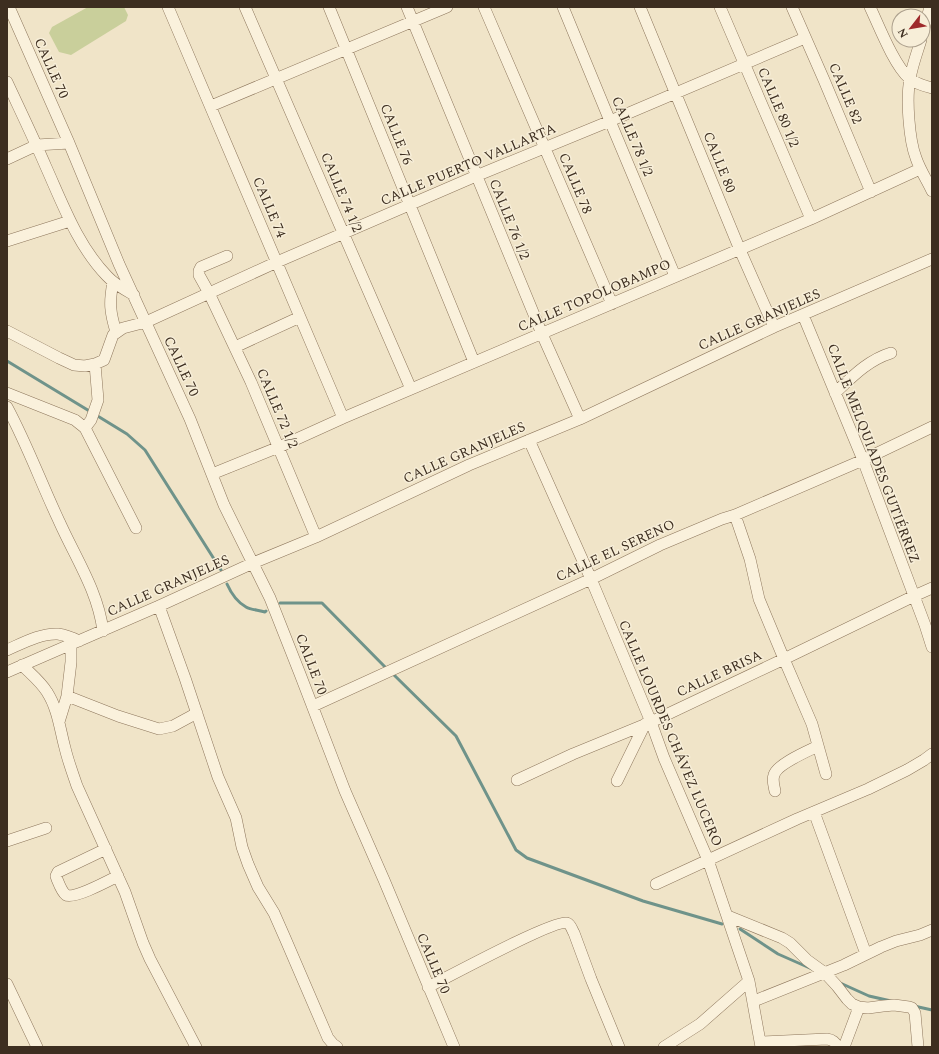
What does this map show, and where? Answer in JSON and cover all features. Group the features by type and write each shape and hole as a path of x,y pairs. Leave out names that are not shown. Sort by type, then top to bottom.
{"street":[{"name":"CALLE 70","path":"9,7 69,143 119,264 190,419 224,505 270,598 344,791 384,880 454,1047"},
{"name":"CALLE 74","path":"168,7 343,418"},
{"name":"CALLE 74 1/2","path":"245,7 411,389"},
{"name":"CALLE 76","path":"329,7 474,362"},
{"name":"CALLE 76 1/2","path":"407,7 542,334 580,419"},
{"path":"211,106 447,7"},
{"name":"CALLE 78","path":"484,7 612,304"},
{"name":"CALLE 78 1/2","path":"563,7 675,276"},
{"name":"CALLE 80","path":"640,7 740,250 774,328"},
{"name":"CALLE 80 1/2","path":"720,7 811,219"},
{"name":"CALLE 82","path":"792,7 871,192"},
{"path":"870,7 898,64 910,79 932,88"},
{"name":"CALLE PUERTO VALLARTA","path":"116,332 123,328 146,322 276,262 410,204 805,38"},
{"path":"919,48 910,79 908,93 911,141 920,169 932,190"},
{"path":"7,83 37,145 70,221 89,253 108,278 134,295"},
{"path":"7,159 37,145 69,143"},
{"name":"CALLE TOPOLOBAMPO","path":"212,474 279,448 343,418 675,276 740,250 920,169"},
{"path":"7,241 70,221"},
{"name":"CALLE 72 1/2","path":"227,256 201,267 199,275 209,292 235,347 316,537"},
{"name":"CALLE GRANJELES","path":"7,672 103,631 253,563 316,537 469,465 580,419 774,328 932,259"},
{"path":"7,331 74,365 85,366 104,360 113,335 116,332 110,303 113,282"},
{"name":"CALLE MELQUIADES GUTIÉRREZ","path":"803,315 862,460 932,647"},
{"path":"235,347 300,318"},
{"path":"835,393 866,365 891,353"},
{"path":"88,424 98,400 95,364"},
{"path":"7,393 88,424 136,528"},
{"path":"7,407 59,522 94,594 100,611 103,631"},
{"name":"CALLE EL SERENO","path":"312,706 590,579 660,545 696,529 735,515 862,460 932,427"},
{"name":"CALLE LOURDES CHÁVEZ LUCERO","path":"529,440 590,579 648,723 708,860 750,981 761,1045"},
{"path":"735,515 750,559 759,599 816,733 826,774"},
{"name":"CALLE BRISA","path":"517,780 573,754 648,723 932,588"},
{"path":"159,606 198,714 218,777 236,818 242,847 248,864 258,887 274,913 328,1038 338,1047"},
{"path":"7,650 49,634 59,634 75,643 67,696 59,722"},
{"path":"22,665 41,684 54,705 71,770 77,786 125,892 150,959 196,1047"},
{"path":"67,696 118,716 159,728 173,726 198,714"},
{"path":"617,781 648,723"},
{"path":"775,791 773,782 776,770 782,765 818,746"},
{"path":"656,884 868,789 907,770 932,754"},
{"path":"814,812 866,954"},
{"path":"7,841 46,828"},
{"path":"106,848 58,872 56,876 57,879 65,894 70,897 118,876"},
{"path":"728,916 782,938 807,960 825,973 852,1004 858,1007 868,1008 888,1006 912,1008 915,1013 918,1047"},
{"path":"428,987 528,936 556,925 568,923 574,933 619,1047"},
{"path":"754,1001 844,965 896,941 920,935 932,930"},
{"path":"664,1047 681,1042 750,981"},
{"path":"7,984 37,1047"},
{"path":"844,1047 858,1007"},
{"path":"761,1045 827,1039 835,1042 838,1047"}],"green space":[{"path":"88,7 124,7 128,15 126,21 71,55 59,52 49,33 52,27"}],"waterway":[{"path":"7,361 91,412"},
{"path":"96,415 127,434 145,450 221,570"},
{"path":"227,584 230,591 240,603 250,609 266,611"},
{"path":"280,603 322,603 388,670"},
{"path":"392,673 456,736 516,850 527,858 643,901 722,924"},
{"path":"740,929 778,954 812,969"},
{"path":"838,982 869,996 891,1001"},
{"path":"914,1006 932,1010"}]}
